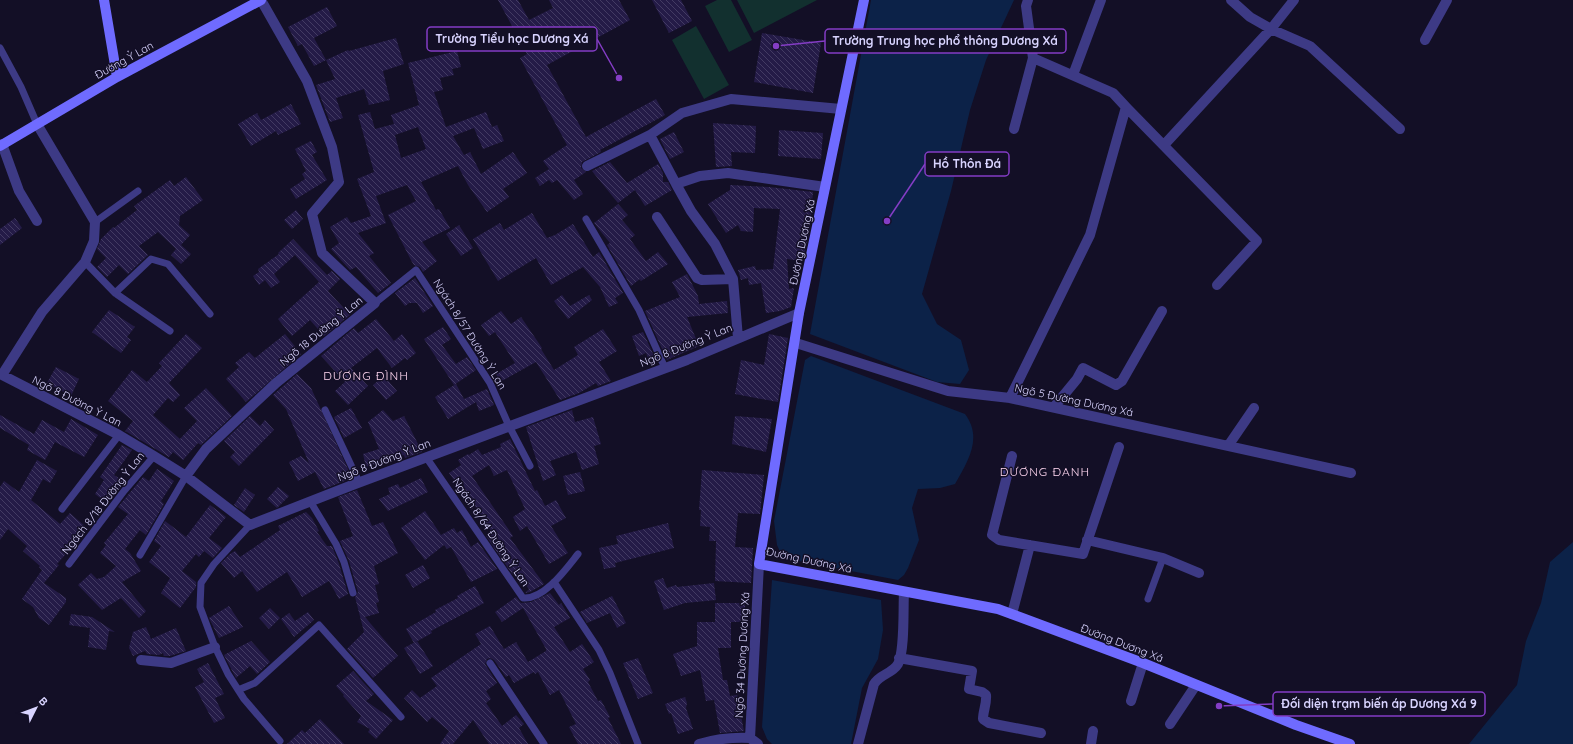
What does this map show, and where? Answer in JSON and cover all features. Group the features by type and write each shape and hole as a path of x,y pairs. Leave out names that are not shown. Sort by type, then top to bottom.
{"street":[{"path":"104,0 118,77"},
{"name":"Đường Ỷ Lan","path":"1,145 118,77 261,0"},
{"name":"Ngõ 18 Đường Ỷ Lan","path":"186,476 206,449 276,383 374,303 322,253 312,214 339,182 332,147 307,81 261,0"},
{"name":"Đường Dương Xá","path":"864,0 799,313 796,343 759,564 998,609 1143,664 1296,725 1350,744"},
{"path":"1014,129 1032,58 1026,6 1028,0"},
{"path":"1073,75 1101,0"},
{"path":"1231,0 1250,17 1271,29 1310,46 1400,129"},
{"path":"1164,145 1271,29 1294,0"},
{"path":"1425,40 1447,0"},
{"path":"1032,58 1113,93 1257,241 1217,285"},
{"path":"587,166 650,135 682,113 731,99 841,109"},
{"path":"1010,398 1090,235 1126,107"},
{"path":"1,375 42,312 85,262 94,241 95,222 37,124"},
{"path":"650,135 691,211 715,244 733,278 738,338"},
{"path":"1,145 19,191 37,220"},
{"path":"676,184 700,176 728,173 825,187"},
{"path":"657,217 697,278 702,280 733,278"},
{"path":"1054,407 1077,379 1083,368 1116,385 1122,381 1162,311"},
{"name":"Ngõ 8 Đường Ỷ Lan","path":"1,375 119,435 154,456 186,476 250,525 359,482 665,368 799,313"},
{"name":"Ngõ 5 Đường Dương Xá","path":"796,343 948,391 1010,398 1351,473"},
{"path":"1228,446 1254,408"},
{"path":"1012,456 992,535 999,540 1083,554 1119,447"},
{"path":"1087,540 1163,558 1199,574"},
{"path":"1012,614 1030,545"},
{"name":"Ngõ 34 Đường Dương Xá","path":"754,741 759,564"},
{"path":"858,744 874,684 877,679 898,664 901,591"},
{"path":"141,660 171,663 215,647"},
{"path":"899,658 972,671 969,689 982,692 986,695 983,719 990,723 1041,733"},
{"path":"1131,701 1143,664"},
{"path":"1170,724 1196,685"},
{"path":"1091,744 1093,731"},
{"path":"699,744 736,737 754,741"}],"lane":[{"path":"0,48 37,124"},
{"path":"95,222 138,191"},
{"path":"586,218 639,310 665,368"},
{"path":"115,292 151,259 168,264 210,314"},
{"path":"85,262 115,292 170,331"},
{"name":"Ngách 8/57 Đường Ỷ Lan","path":"374,303 416,270 490,382 509,426"},
{"path":"325,410 359,482"},
{"path":"509,426 530,466"},
{"path":"62,510 119,435"},
{"name":"Ngách 8/18 Đường Ỷ Lan","path":"69,564 124,491 154,456"},
{"name":"Ngách 8/64 Đường Ỷ Lan","path":"426,457 523,598 530,599 554,582 578,554"},
{"path":"140,555 186,476"},
{"path":"310,501 339,550 353,593"},
{"path":"250,525 214,564 201,583 200,607 215,647 238,690 244,700 280,741"},
{"path":"1148,599 1163,558"},
{"path":"554,582 599,650 610,673 638,744"},
{"path":"238,690 255,684 319,625 401,717"},
{"path":"490,663 544,744"}],"green space":[{"path":"717,0 731,0 752,40 729,52 705,6"},
{"path":"737,0 817,0 754,33"},
{"path":"696,26 729,85 704,99 672,40"}],"water":[{"path":"871,0 1014,0 986,60 970,110 951,191 922,294 937,324 961,340 969,370 960,384 937,382 810,334"},
{"path":"811,356 965,414 970,423 973,432 972,449 965,467 955,484 940,488 918,489 912,508 919,540 908,568 904,575 898,580 783,558 777,545 774,521 805,360"},
{"path":"1573,542 1573,744 1469,744 1517,685 1526,641 1541,603 1550,562"},
{"path":"772,580 881,600 883,630 878,659 862,688 851,744 772,744 767,739 762,727"}],"building":[{"path":"498,0 518,0 529,20 553,8 549,0 619,0 630,20 547,65 586,137 656,99 665,115 600,150 601,152 582,162 581,168 586,172 574,180 583,194 574,200 557,180 552,183 549,180 540,186 535,178 549,169 543,161 567,145 520,58 527,54"},
{"path":"652,0 681,0 692,21 669,33"},
{"path":"327,7 337,26 314,38 326,60 314,66 302,44 298,46 288,27"},
{"path":"762,33 821,43 813,93 754,82"},
{"path":"396,38 404,64 383,71 390,100 369,105 364,89 336,98 343,118 330,122 316,85 335,79 326,60 348,50 349,51"},
{"path":"457,51 461,67 452,69 454,75 440,78 443,90 434,92 446,127 486,112 492,127 497,125 504,141 483,149 474,128 453,136 464,155 470,152 481,174 513,152 527,173 503,189 509,197 487,212 468,185 458,166 421,182 436,210 439,209 450,228 422,242 437,261 423,272 420,267 414,265 412,262 388,215 416,201 407,185 376,196 386,223 358,233 374,253 369,256 391,283 378,293 356,267 350,270 331,249 339,243 330,227 347,217 351,223 371,216 357,179 374,172 358,115 370,112 375,129 394,124 391,115 419,105 408,63","holes":["418,127 426,149 401,158 395,135"]},
{"path":"291,104 301,124 278,135 276,131 251,146 238,124 257,113 261,120"},
{"path":"713,123 756,126 755,153 731,152 732,166 716,167"},
{"path":"779,130 823,133 821,159 778,156"},
{"path":"674,132 684,152 670,159 660,139"},
{"path":"311,141 317,152 312,155 327,180 296,199 290,189 305,179 302,174 306,171 295,149"},
{"path":"610,162 627,183 658,164 663,173 663,182 668,182 672,190 645,206 635,190 618,203 592,171"},
{"path":"186,177 203,200 180,216 179,225 190,235 181,245 191,254 181,264 171,255 176,249 158,232 139,246 148,255 128,274 119,265 107,277 97,267 106,258 97,249 101,239 113,227 114,228 137,210 134,206 170,180 174,186"},
{"path":"730,185 769,187 813,192 810,229 803,261 787,259 789,289 794,288 791,307 780,311 766,313 761,283 749,285 748,278 741,280 738,270 755,266 756,270 773,269 780,209 754,208 753,232 741,231 738,225 726,233 708,204 730,190"},
{"path":"618,204 628,215 622,220 635,235 630,239 646,261 658,252 668,264 641,281 640,279 631,286 607,245 610,243 594,223"},
{"path":"296,210 303,219 292,229 284,220"},
{"path":"532,213 547,238 573,224 593,257 599,252 623,293 615,298 618,303 609,307 600,287 583,267 551,285 536,258 498,281 473,239 500,223 504,230"},
{"path":"15,218 22,228 0,245 0,229"},
{"path":"459,225 473,248 461,256 446,234"},
{"path":"293,239 327,275 332,271 340,279 328,291 350,315 324,336 310,320 292,336 278,319 319,282 295,255 274,274 280,282 271,288 265,280 259,285 253,276 259,272 258,269 279,254 278,253"},
{"path":"687,274 698,296 699,304 727,301 728,313 687,317 699,346 667,360 645,311 680,297 672,282"},
{"path":"415,278 433,306 423,313 417,303 409,303 405,306 395,293"},
{"path":"562,295 570,306 589,295 592,300 568,319 554,301"},
{"path":"109,310 135,327 127,337 131,340 121,353 92,332"},
{"path":"501,311 511,324 521,317 542,348 541,349 554,370 578,355 574,347 603,329 617,351 599,362 611,381 598,386 596,383 579,393 560,400 536,362 500,382 496,374 515,363 495,332 489,336 481,325"},
{"path":"376,319 394,341 402,334 416,353 407,360 405,358 392,368 377,348 351,368 368,386 348,405 335,391 345,382 321,356 354,328 358,333"},
{"path":"443,327 451,339 442,345 456,364 467,357 476,370 454,385 424,339"},
{"path":"643,332 654,356 648,358 646,353 639,356 632,336"},
{"path":"186,334 202,348 169,383 180,395 173,402 168,398 153,415 180,439 197,421 184,408 206,388 232,416 201,445 198,443 183,460 173,452 169,457 125,431 133,421 108,401 132,370 147,382 162,366 159,363"},
{"path":"285,334 301,354 246,402 226,379 239,367 235,363 249,352 255,358"},
{"path":"769,334 788,338 778,402 735,394 741,360 764,365"},
{"path":"56,367 79,379 71,396 47,383"},
{"path":"297,374 311,388 352,478 324,489 315,472 298,481 289,462 301,456 309,463 286,409 273,395"},
{"path":"384,376 397,391 386,400 373,385"},
{"path":"456,384 464,399 487,389 494,405 479,411 476,402 448,419 435,397"},
{"path":"351,408 362,428 344,438 334,417"},
{"path":"383,410 393,421 404,416 422,452 405,458 404,455 386,463 385,461 366,467 363,454 379,449 368,422"},
{"path":"572,410 575,422 593,417 601,444 594,446 599,464 582,470 576,452 550,461 556,475 543,481 526,427"},
{"path":"0,415 34,434 42,420 64,432 71,419 98,435 84,457 55,442 45,460 27,450 29,445 0,428"},
{"path":"250,416 260,426 265,420 274,430 239,466 230,457 235,452 224,441"},
{"path":"735,416 772,419 766,452 732,444"},
{"path":"510,439 535,491 537,490 545,506 556,500 566,518 551,526 568,553 549,564 527,526 520,531 513,517 525,509 507,470 494,476 489,465 472,476 513,536 510,538 544,584 530,592 525,593 529,589 516,572 513,575 486,536 492,532 475,506 471,510 457,490 464,485 460,477 454,480 449,473 461,465 458,460 468,454 469,455 478,449 482,455 501,447 500,444"},
{"path":"122,445 132,450 114,475 125,482 111,500 106,496 103,500 95,494 104,480 100,477"},
{"path":"37,460 57,471 50,483 43,479 31,500 60,524 70,513 88,529 57,564 59,565 44,583 66,598 66,602 49,625 39,618 33,607 22,599 42,570 39,567 40,566 23,551 27,546 8,529 0,540 0,487 4,481 19,492"},
{"path":"157,469 174,481 161,501 164,504 146,535 140,530 125,549 130,553 141,571 122,582 146,611 139,618 121,598 102,610 78,585 91,573 97,579 104,577 116,566 100,553 106,545 104,543 128,514 118,507 143,477 149,481"},
{"path":"702,470 764,475 760,514 738,513 735,547 753,548 751,583 715,581 716,541 709,541 710,527 700,526 701,510 699,510"},
{"path":"580,472 585,491 568,495 563,476"},
{"path":"421,478 428,492 388,511 379,499 390,494 388,488 398,484 400,488"},
{"path":"278,487 289,496 277,508 267,499"},
{"path":"245,488 255,495 244,512 234,505"},
{"path":"357,490 372,526 383,522 398,553 374,566 379,584 375,585 379,602 376,603 379,613 365,617 398,656 373,678 347,649 364,632 355,597 358,592 349,561 340,541 353,536 338,497"},
{"path":"210,505 226,517 209,538 222,548 213,558 204,551 199,557 196,554 182,571 196,582 196,587 180,608 161,593 170,578 149,562 161,546 154,541 165,521 186,537"},
{"path":"425,511 441,535 454,528 457,533 462,530 471,547 478,542 497,569 471,582 451,547 447,549 444,545 425,560 401,528"},
{"path":"306,512 312,518 319,531 317,532 327,546 332,546 348,594 339,599 329,581 302,597 287,572 257,592 242,571 234,578 221,563 235,551 240,557 280,530 278,526"},
{"path":"668,523 674,548 615,563 616,567 604,569 599,548 618,544 616,536"},
{"path":"423,565 430,578 413,588 405,575"},
{"path":"663,578 667,588 676,585 677,587 714,583 716,600 685,603 664,610 654,581"},
{"path":"475,586 484,603 431,631 432,633 414,643 406,629 436,612 435,610 458,598 457,596"},
{"path":"550,593 559,605 561,603 570,618 554,627 570,652 582,644 594,662 583,669 590,680 588,682 598,701 601,700 610,717 608,718 621,744 578,744 569,727 576,724 559,690 550,695 538,672 535,674 534,672 514,683 509,675 506,677 494,660 490,658 487,659 485,664 497,683 486,691 491,699 486,703 502,726 516,715 524,724 519,728 528,744 489,744 473,720 453,744 440,744 449,731 432,717 427,722 404,698 412,690 420,698 437,686 431,678 481,644 475,634 490,626 504,649 516,642 528,662 546,651 523,608 502,622 495,612 516,597 521,603 531,602"},
{"path":"612,596 626,623 617,628 610,613 587,623 580,612"},
{"path":"715,603 745,603 745,622 731,622 731,648 718,648 723,680 727,680 730,696 737,695 744,731 720,733 714,700 706,701 700,670 681,676 673,654 697,646 697,622 715,622"},
{"path":"229,606 243,627 219,638 209,618"},
{"path":"270,608 280,618 269,629 259,618"},
{"path":"308,612 314,620 294,637 281,619 289,613 295,621"},
{"path":"71,614 92,617 115,632 109,631 106,650 88,647 90,628 69,625"},
{"path":"146,627 151,639 176,628 186,651 170,656 164,656 163,653 159,655 147,654 145,651 133,656 129,648 133,632"},
{"path":"251,641 270,662 257,674 250,666 236,678 224,655"},
{"path":"417,641 433,666 420,674 404,648"},
{"path":"638,658 653,693 638,699 623,663"},
{"path":"208,663 224,694 215,698 225,718 214,723 195,687 204,682 197,669"},
{"path":"353,671 374,694 366,701 393,720 376,739 368,732 370,729 357,722 361,716 336,686"},
{"path":"685,697 687,703 686,708 693,729 678,734 671,713 669,714 665,704"},
{"path":"320,719 344,744 287,744 302,730 305,733"}],"place":[{"name":"Trường Trung học phổ thông Dương Xá","path":"776,46"},
{"name":"Trường Tiểu học Dương Xá","path":"619,78"},
{"name":"Hồ Thôn Đá","path":"887,221"},
{"name":"Đối diện trạm biến áp Dương Xá 9","path":"1219,706"}],"district":[{"name":"DƯƠNG ĐÌNH","path":"366,375"},
{"name":"DƯƠNG ĐANH","path":"1045,471"}]}
